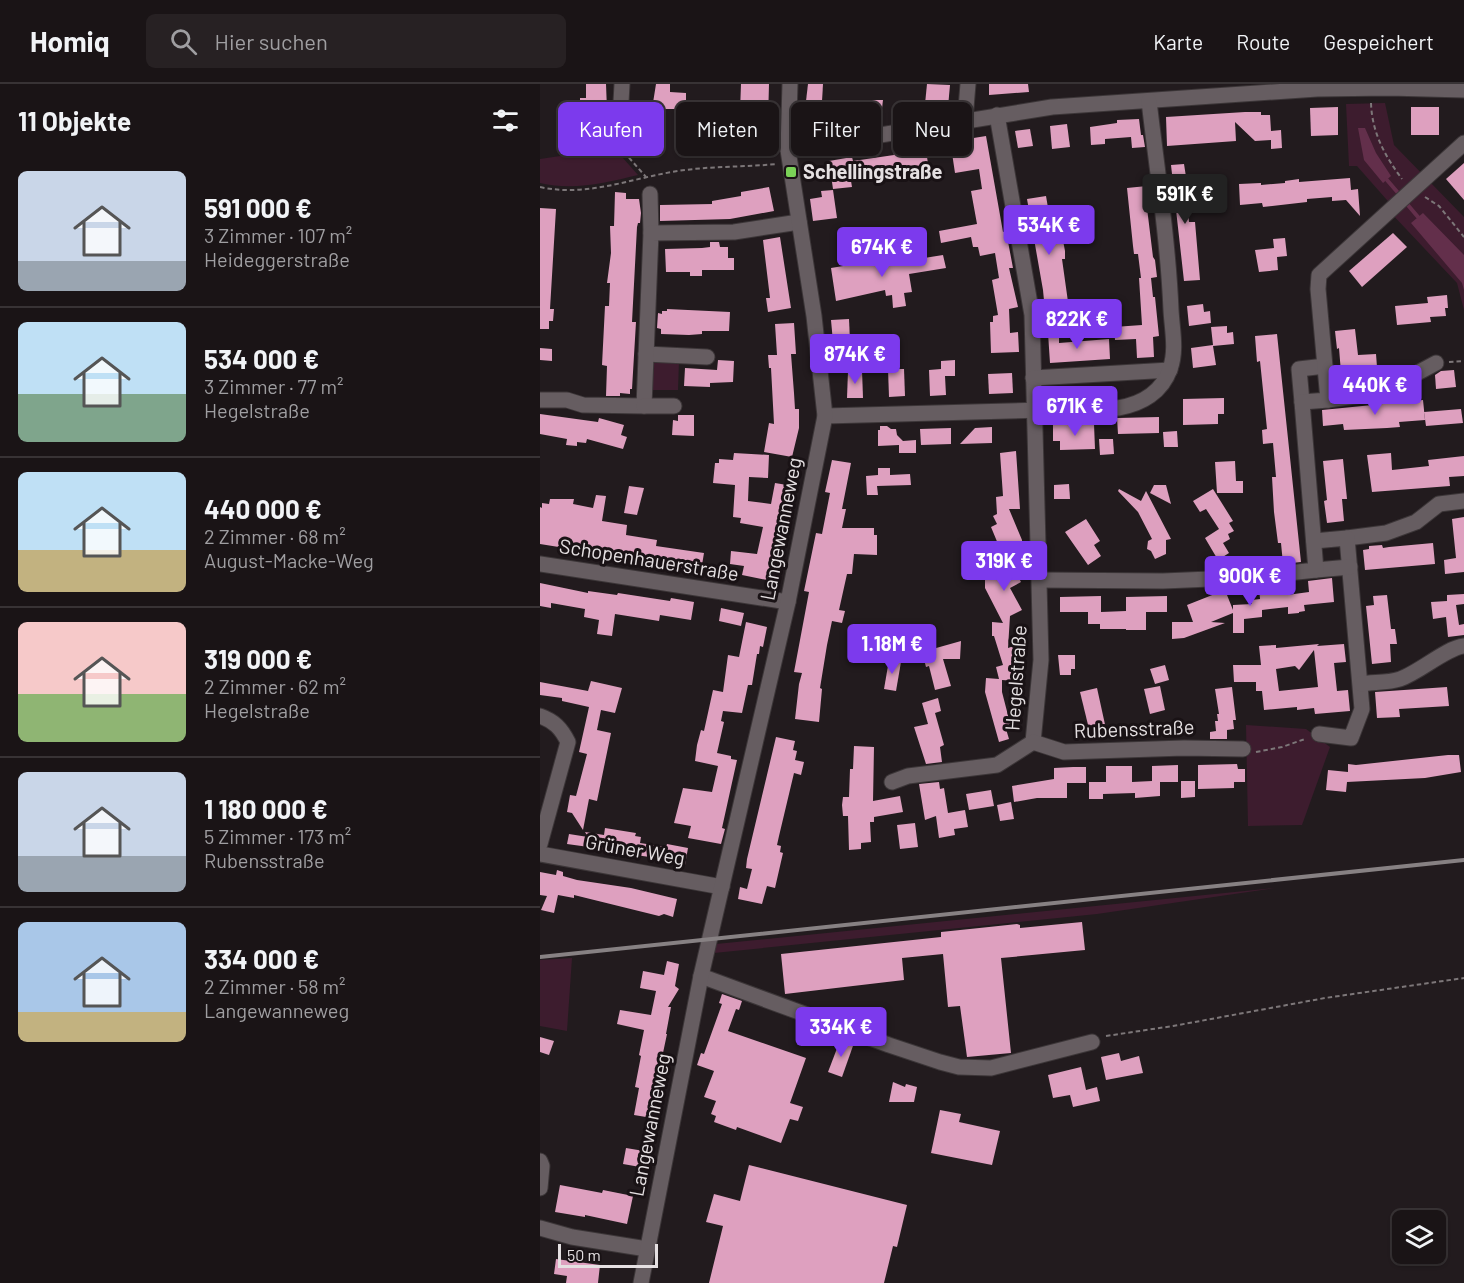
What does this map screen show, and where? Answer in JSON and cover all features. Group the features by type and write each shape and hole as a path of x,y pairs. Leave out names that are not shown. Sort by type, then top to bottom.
{"street":[{"path":"622,84 622,102"},
{"name":"Langewanneweg","path":"641,1283 701,976 788,602 825,416 814,316 789,157 790,84"},
{"path":"966,102 968,84"},
{"path":"972,119 1052,107 1149,101 1185,91 1371,88 1464,90"},
{"path":"825,416 1033,412 1129,406 1139,403 1156,391 1170,370 1174,354 1170,294 1149,101"},
{"name":"Hegelstraße","path":"997,115 1032,315 1041,660 1033,742"},
{"path":"789,157 893,135"},
{"path":"1328,400 1318,289 1319,275 1464,143"},
{"path":"644,406 651,232 650,194"},
{"path":"651,232 734,232 799,222"},
{"path":"646,354 707,357"},
{"path":"1302,402 1382,392 1436,363"},
{"path":"1316,570 1299,369 1325,366"},
{"path":"1033,378 1170,370"},
{"path":"540,400 567,400 583,405 674,406"},
{"path":"1314,541 1386,533 1416,522 1439,504 1464,501"},
{"path":"1319,734 1351,738 1362,709 1347,538"},
{"name":"Schopenhauerstraße","path":"540,564 788,602"},
{"path":"1252,577 1350,567"},
{"path":"1040,580 1163,581 1234,578"},
{"path":"1361,684 1399,679 1433,662 1455,647 1464,646"},
{"path":"540,716 562,729 568,742 540,844"},
{"path":"892,782 908,776 997,765 1033,742"},
{"name":"Rubensstraße","path":"1033,742 1064,752 1173,748 1243,749"},
{"name":"Grüner Weg","path":"540,854 722,887"},
{"path":"701,976 889,1045 959,1067 991,1068 1092,1042"},
{"path":"540,1161 542,1166 540,1188"},
{"path":"540,1228 572,1237 647,1248"}],"path":[{"path":"1371,88 1372,117 1381,148 1406,185 1416,189 1439,206 1464,237"},
{"path":"628,156 646,176 650,194"},
{"path":"540,187 554,190 587,190 646,176 789,157"},
{"path":"1243,749 1251,753 1319,734"},
{"path":"1092,1042 1108,1035 1173,1026 1325,998 1464,978"}],"shaded area":[{"path":"1385,103 1394,145 1464,217 1464,310 1457,283 1390,212 1394,208 1357,166 1349,166 1346,104"},
{"path":"1358,128 1365,128 1376,153 1391,176 1383,183 1364,160"},
{"path":"560,156 621,156 638,175 577,186 552,185 540,183 540,159"},
{"path":"1423,213 1464,255 1464,290 1462,283 1411,223"},
{"path":"658,360 679,361 678,390 651,390 652,365"},
{"path":"1246,725 1306,729 1330,747 1302,825 1248,826"},
{"path":"1275,888 1097,914 714,953 716,944"},
{"path":"572,958 567,1031 540,1026 540,960"}],"building":[{"path":"586,84 606,84 607,102 580,102 580,98 586,98"},
{"path":"656,84 670,84 670,92 686,93 686,102 676,102 676,109 664,109 664,102 653,102"},
{"path":"741,84 769,84 769,102 740,102"},
{"path":"808,84 823,84 822,102 806,102"},
{"path":"927,84 950,85 948,102 925,102"},
{"path":"989,84 1028,84 1029,92 989,95"},
{"path":"864,100 883,100 881,117 881,102 864,102"},
{"path":"1338,107 1338,135 1311,136 1310,108"},
{"path":"1411,107 1439,107 1439,135 1411,135"},
{"path":"1261,112 1261,115 1270,115 1271,131 1281,130 1282,148 1271,149 1271,140 1255,141 1235,122 1236,141 1167,146 1166,117"},
{"path":"1139,119 1145,147 1132,148 1131,137 1105,139 1105,144 1091,145 1090,127 1117,123 1117,120"},
{"path":"1067,124 1070,147 1052,149 1050,126"},
{"path":"1030,129 1033,146 1018,148 1015,131"},
{"path":"986,136 1003,232 1006,231 1013,268 1009,268 1018,307 1009,309 1010,333 1018,332 1019,352 991,353 990,322 993,322 993,316 998,315 992,280 999,278 995,253 980,256 978,247 973,247 971,237 941,243 939,231 977,224 971,191 982,189 979,169 955,173 952,156 972,156 972,138"},
{"path":"893,155 933,156 927,157 929,170 898,175 896,168 855,174 856,180 851,181 852,187 833,189 829,161 852,157 853,161"},
{"path":"1464,163 1464,200 1446,179"},
{"path":"1184,164 1190,202 1187,202 1189,222 1195,222 1200,280 1184,281 1171,165"},
{"path":"1350,178 1351,190 1358,189 1360,216 1346,200 1332,201 1332,197 1263,207 1262,203 1240,205 1239,184 1261,183 1261,185 1299,179 1299,182"},
{"path":"1147,186 1149,207 1147,208 1157,277 1151,278 1159,336 1153,337 1154,357 1137,358 1136,339 1115,340 1114,327 1142,325 1139,278 1141,278 1138,254 1134,254 1127,188"},
{"path":"769,187 774,211 730,219 660,221 660,205 712,204 712,201 741,196 741,192"},
{"path":"833,190 837,218 813,221 810,199 822,197 821,191"},
{"path":"615,192 626,193 626,199 639,199 641,213 637,227 632,322 636,322 632,389 630,389 630,394 620,393 620,396 606,396 607,366 602,365 605,306 609,306 610,283 607,283 611,253 610,226 614,226"},
{"path":"1046,196 1053,237 1062,235 1065,259 1062,259 1069,309 1045,311 1027,199"},
{"path":"540,208 556,209 550,309 554,309 553,321 549,321 549,329 540,329"},
{"path":"1393,233 1407,247 1362,287 1349,271"},
{"path":"780,237 791,308 768,312 766,298 770,298 763,240"},
{"path":"1285,238 1287,256 1277,257 1278,270 1259,272 1255,250 1274,248 1273,239"},
{"path":"710,242 719,242 720,247 728,247 728,258 734,258 734,270 702,270 702,276 690,276 690,272 666,272 665,249 710,247"},
{"path":"943,255 946,268 909,274 912,292 904,293 906,306 893,308 892,295 886,296 885,290 836,301 831,268 898,257 899,262"},
{"path":"1447,295 1446,316 1430,317 1431,322 1397,325 1395,306 1428,303 1427,297"},
{"path":"1203,304 1204,312 1210,311 1211,323 1189,326 1187,306"},
{"path":"667,309 730,312 729,331 702,331 702,334 689,335 661,334 661,329 657,328 658,313 662,314 662,311 667,311"},
{"path":"849,319 850,341 833,342 831,320"},
{"path":"794,323 796,354 791,354 795,409 799,409 799,428 792,457 764,452 769,423 774,424 771,368 769,368 768,355 777,355 775,324"},
{"path":"1227,326 1227,333 1233,332 1234,344 1213,346 1216,365 1193,368 1191,348 1213,345 1211,327"},
{"path":"1355,329 1358,355 1376,354 1377,367 1371,368 1372,382 1342,385 1335,331"},
{"path":"1059,332 1059,343 1109,339 1110,359 1050,363 1048,333"},
{"path":"1277,334 1301,562 1283,564 1274,512 1272,477 1276,477 1273,443 1263,444 1262,430 1267,429 1255,336"},
{"path":"540,348 552,349 552,361 540,360"},
{"path":"718,360 734,361 733,382 710,383 710,387 684,386 685,368 717,370"},
{"path":"955,360 955,376 945,376 946,395 930,396 929,370 941,369 941,361"},
{"path":"888,369 904,369 905,396 889,397"},
{"path":"862,370 863,398 847,398 848,371"},
{"path":"1454,370 1456,387 1436,389 1435,375 1441,371"},
{"path":"1012,373 1013,393 989,394 988,374"},
{"path":"1224,398 1224,414 1218,414 1218,424 1183,425 1183,399"},
{"path":"1423,400 1425,420 1399,422 1400,427 1344,430 1343,424 1323,426 1322,410"},
{"path":"1461,409 1463,423 1426,426 1424,412"},
{"path":"540,414 598,422 599,418 624,425 621,435 627,437 623,449 587,439 586,443 577,442 577,446 566,445 567,439 540,434"},
{"path":"678,415 694,415 694,436 672,435 673,420 678,421"},
{"path":"1159,417 1159,433 1118,434 1117,418"},
{"path":"1094,424 1095,449 1060,450 1060,441 1053,441 1053,425"},
{"path":"880,426 896,429 897,435 903,441 916,440 916,453 899,453 899,445 878,446"},
{"path":"992,427 992,443 960,444 975,428"},
{"path":"951,428 951,444 921,445 920,429"},
{"path":"1177,431 1178,447 1164,447 1163,432"},
{"path":"1099,439 1113,439 1114,454 1100,455"},
{"path":"1016,451 1020,509 1009,509 1022,540 1022,556 1008,557 1021,582 1010,588 1022,610 1010,616 1008,648 1014,646 1024,679 1002,680 1002,692 1011,727 1006,729 1009,739 999,742 985,692 986,678 999,679 996,667 1003,665 994,636 992,636 992,622 1003,623 985,588 985,570 987,571 987,562 992,562 992,556 1003,556 991,527 997,524 993,516 997,514 996,497 1003,496 1000,453"},
{"path":"734,453 769,455 768,478 749,477 748,501 771,504 775,483 787,485 784,500 793,500 785,542 782,541 777,565 780,565 777,582 742,575 744,566 730,564 731,551 757,554 763,527 740,523 741,518 733,517 735,485 713,483 715,463 719,463 719,459 733,460"},
{"path":"1391,453 1392,470 1429,466 1428,460 1464,456 1464,476 1449,477 1450,486 1372,492 1367,455"},
{"path":"1343,459 1347,499 1342,499 1344,521 1327,523 1323,461"},
{"path":"832,460 851,463 842,509 846,509 842,528 874,528 874,535 877,535 877,555 854,554 852,574 847,574 839,610 845,611 842,623 832,621 827,645 820,688 822,689 819,722 795,719 802,673 794,672 809,592 804,591 816,533 822,534 830,493 825,492"},
{"path":"1235,461 1236,481 1243,481 1243,493 1217,493 1215,462"},
{"path":"878,468 890,468 890,475 910,474 911,485 877,486 878,495 867,495 866,476 878,475"},
{"path":"1069,484 1070,499 1054,499 1054,485"},
{"path":"1154,485 1166,485 1171,504 1150,493"},
{"path":"629,486 644,488 637,515 624,513"},
{"path":"1119,489 1141,501 1146,491 1171,539 1166,540 1166,554 1155,559 1151,551 1147,549 1148,541 1152,539 1138,512 1118,491"},
{"path":"1213,489 1233,521 1229,523 1234,531 1228,534 1230,539 1223,543 1229,553 1218,560 1205,538 1219,529 1206,509 1200,512 1193,501"},
{"path":"596,495 606,496 602,521 627,525 626,535 657,540 656,546 704,553 701,571 643,562 643,557 622,554 621,557 540,544 540,507 542,508 542,503 549,504 550,499 574,499 573,504 593,508"},
{"path":"1464,517 1464,572 1445,574 1444,560 1456,558 1452,519"},
{"path":"1086,519 1100,541 1094,545 1101,556 1088,565 1065,532"},
{"path":"1433,543 1435,564 1365,570 1363,550 1369,549 1369,546 1382,545 1383,548"},
{"path":"1332,578 1334,602 1304,605 1305,611 1299,613 1288,614 1288,607 1262,610 1262,617 1244,619 1244,633 1233,633 1233,613 1211,622 1225,623 1184,638 1172,639 1172,622 1193,622 1187,605 1225,590 1233,610 1233,605 1252,604 1251,600 1260,599 1259,588 1286,586 1287,595 1309,592 1308,581"},
{"path":"540,583 588,593 588,591 617,595 618,593 670,601 671,598 694,602 691,620 660,615 659,621 615,614 612,636 597,634 599,620 584,617 585,609 551,603 551,608 540,606"},
{"path":"1464,594 1464,604 1456,605 1459,625 1464,624 1464,635 1448,637 1446,617 1433,619 1431,602 1447,601 1447,595"},
{"path":"1387,595 1391,629 1395,629 1397,644 1390,644 1391,662 1372,664 1366,606 1374,605 1373,596"},
{"path":"1101,596 1101,612 1126,611 1126,597 1167,596 1167,612 1146,612 1146,630 1126,630 1100,629 1100,624 1088,624 1088,612 1060,612 1060,597"},
{"path":"721,608 744,613 741,626 719,621"},
{"path":"746,622 767,627 763,647 760,646 759,654 757,654 752,685 748,685 742,713 723,711 721,721 724,722 717,753 737,760 722,828 725,829 721,844 688,838 691,826 674,823 683,788 712,792 718,766 695,761 697,745 701,730 704,731 713,690 723,692 728,655 739,657"},
{"path":"961,641 960,659 943,659 951,686 935,690 929,666 926,667 922,652"},
{"path":"1344,644 1346,662 1334,663 1337,691 1348,690 1350,711 1315,714 1314,708 1264,710 1262,691 1256,691 1256,682 1234,682 1233,665 1261,665 1259,646 1276,645 1276,648","holes":["1314,650 1318,687 1279,691 1276,669 1295,666 1299,670"]},
{"path":"1058,655 1075,655 1075,669 1071,669 1071,675 1060,675"},
{"path":"889,660 901,662 896,691 884,689"},
{"path":"1165,665 1169,680 1155,684 1150,669"},
{"path":"591,681 622,688 615,713 601,710 597,730 611,733 597,801 589,799 583,830 572,813 567,812 570,795 576,796 587,754 579,752 589,707 562,701 562,698 540,695 540,682 588,691"},
{"path":"1160,686 1165,710 1150,714 1144,689"},
{"path":"1232,687 1236,720 1233,720 1234,729 1227,730 1227,739 1210,739 1210,732 1216,731 1215,721 1218,721 1217,714 1219,714 1215,689"},
{"path":"1447,687 1449,706 1399,709 1400,717 1377,718 1375,692"},
{"path":"1097,688 1106,729 1090,733 1080,692"},
{"path":"938,698 941,711 935,713 944,745 940,747 942,762 926,764 914,727 928,724 922,703"},
{"path":"776,737 795,741 793,750 797,751 795,760 804,762 801,775 794,773 779,836 777,845 781,846 780,852 783,853 775,888 767,886 762,904 738,899 740,887 747,889 752,869 746,868 747,859"},
{"path":"854,746 874,747 873,801 900,796 903,812 874,817 874,822 870,822 871,842 861,843 861,849 849,850 848,816 843,816 842,805 843,797 849,797"},
{"path":"1459,755 1461,772 1425,778 1347,782 1346,792 1326,790 1328,770 1348,772 1348,764"},
{"path":"1237,764 1238,769 1245,769 1245,782 1234,782 1234,788 1198,789 1198,765"},
{"path":"1178,765 1178,782 1160,782 1160,796 1135,798 1135,793 1103,794 1103,799 1089,799 1089,782 1106,782 1106,766 1132,766 1132,782 1152,781 1152,766"},
{"path":"1086,767 1086,783 1067,783 1067,798 1037,798 1014,802 1012,786 1054,779 1054,768"},
{"path":"1181,781 1195,781 1195,797 1181,798"},
{"path":"939,782 940,789 944,788 948,813 965,810 968,827 954,829 955,835 939,838 936,816 925,820 919,784"},
{"path":"991,790 994,806 969,810 966,794"},
{"path":"1011,802 1014,819 1000,821 997,805"},
{"path":"915,823 918,847 900,849 897,825"},
{"path":"605,828 636,833 635,836 641,837 640,843 666,847 667,844 688,848 685,865 664,861 664,859 614,852 615,850 597,850 567,844 569,834 588,837 585,832 604,835"},
{"path":"557,870 563,872 563,876 577,880 631,888 677,899 673,917 664,914 659,916 574,895 574,898 558,895 554,913 541,910 547,896 540,895 540,872 556,875"},
{"path":"1082,922 1085,950 1001,958 1011,1053 967,1057 960,1006 948,1007 943,954 902,958 904,980 785,994 781,954 941,937 941,932 1017,924 1020,928"},
{"path":"667,961 679,964 675,986 679,989 668,1007 671,1007 653,1100 655,1101 652,1118 634,1115 639,1088 635,1087 644,1030 617,1024 620,1010 651,1015 656,991 640,988 643,971 664,975"},
{"path":"722,994 742,1001 739,1010 736,1009 728,1031 806,1058 790,1103 803,1107 798,1121 790,1119 781,1143 737,1127 736,1130 714,1122 716,1116 711,1114 716,1101 704,1097 714,1071 697,1065 701,1053 704,1054 722,1004 719,1003"},
{"path":"540,1037 554,1041 549,1055 540,1052"},
{"path":"841,1038 854,1043 842,1077 828,1072"},
{"path":"1119,1053 1121,1061 1139,1056 1143,1073 1106,1080 1101,1057"},
{"path":"1081,1067 1086,1090 1097,1087 1100,1101 1073,1107 1070,1095 1053,1098 1048,1075"},
{"path":"893,1082 905,1087 906,1084 917,1087 914,1102 889,1102"},
{"path":"940,1110 961,1114 959,1122 1000,1131 992,1165 931,1153"},
{"path":"626,1148 644,1151 640,1167 623,1164"},
{"path":"749,1165 907,1205 897,1247 893,1246 884,1283 709,1283 723,1226 706,1222 714,1194 740,1201"},
{"path":"560,1185 633,1196 627,1224 585,1215 585,1217 555,1212"},
{"path":"556,1259 600,1265 598,1283 566,1283 567,1276 554,1274"}],"waterway":[{"path":"1387,180 1399,194"},
{"path":"1407,204 1418,217"}],"railway":[{"path":"540,957 1464,860"}],"place":[{"name":"Schellingstraße","path":"791,172"}]}
